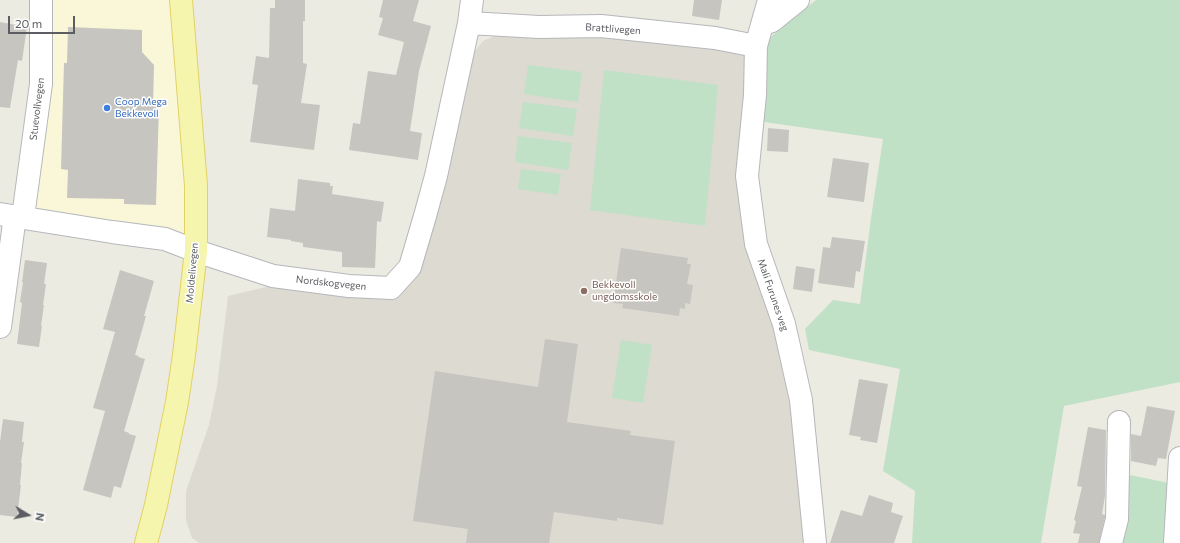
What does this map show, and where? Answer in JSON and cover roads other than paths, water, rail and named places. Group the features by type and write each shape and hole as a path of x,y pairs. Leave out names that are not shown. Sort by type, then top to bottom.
{"main road":[{"name":"Moldelivegen","path":"146,543 156,505 177,402 196,251 196,186 181,0"}],"street":[{"name":"Stuevollvegen","path":"0,327 13,216 41,84 41,0"},
{"path":"469,23 472,0"},
{"path":"756,46 769,0"},
{"path":"763,24 772,21 798,0"},
{"name":"Nordskogvegen","path":"13,216 165,239 196,251 273,276 350,286 391,288 410,267 436,176 469,23"},
{"name":"Brattlivegen","path":"469,23 539,27 601,26 715,38 756,46"},
{"name":"Mali Furunes veg","path":"756,46 755,95 747,176 756,244 784,324 801,400 815,543"},
{"path":"1111,543 1117,519 1118,422"},
{"path":"1175,543 1180,458"}],"place":[{"name":"Coop Mega Bekkevoll","path":"107,108"},
{"name":"Bekkevoll ungdomsskole","path":"584,291"}]}
